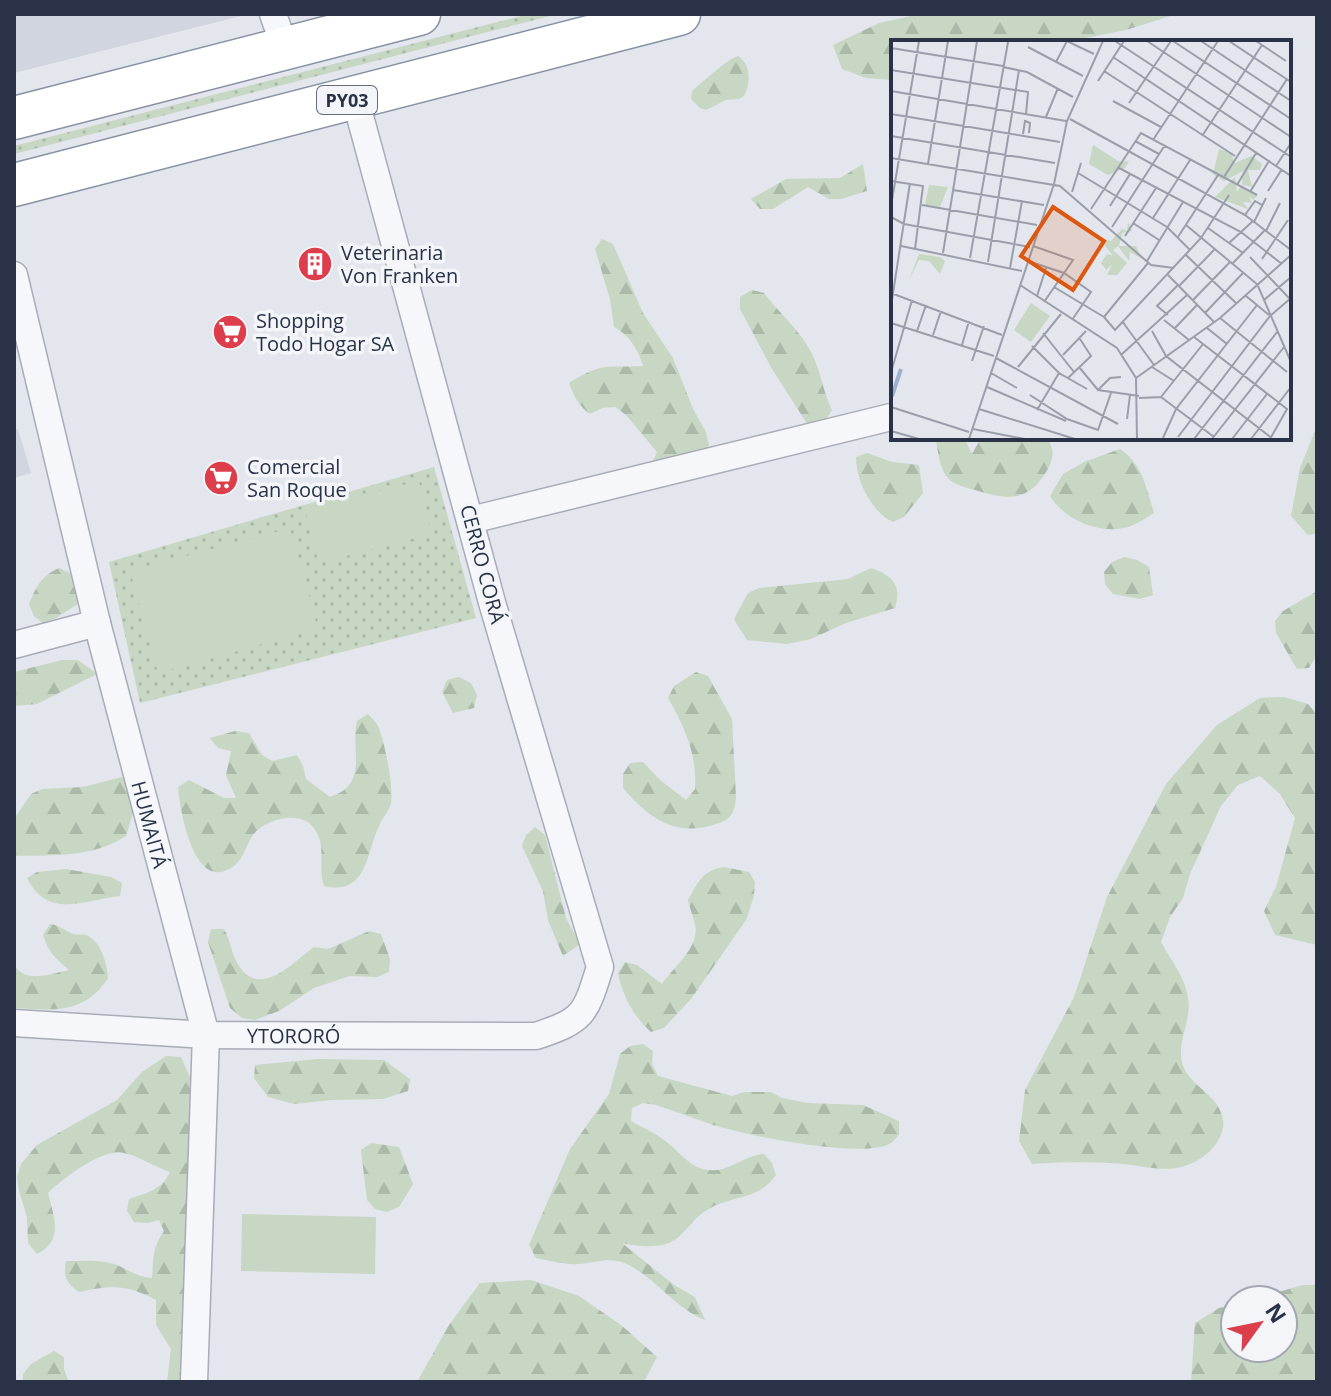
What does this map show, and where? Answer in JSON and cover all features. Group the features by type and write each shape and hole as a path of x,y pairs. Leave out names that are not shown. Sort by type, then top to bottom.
{"highway":[{"path":"14,118 279,31 419,14"},
{"name":"PY03","path":"14,185 679,14"}],"street":[{"name":"CERRO CORÁ","path":"355,98 493,606 600,967 589,1001 572,1024"},
{"name":"HUMAITÁ","path":"14,275 97,623 206,1035 194,1382"},
{"path":"471,520 891,417"},
{"path":"14,645 97,623"},
{"name":"YTORORÓ","path":"14,1023 206,1035 536,1036 572,1024"}],"shaded area":[{"path":"14,14 249,14 14,73"},
{"path":"18,429 31,473 14,478 14,430"}],"green space":[{"path":"529,14 558,14 14,154 14,146"},
{"path":"920,14 1177,14 1126,30 1075,40 891,40 891,80 866,78 842,69 833,45 879,23"},
{"path":"738,56 748,74 744,96 726,100 706,110 700,108 691,99 692,91"},
{"path":"863,164 867,191 841,199 829,199 808,187 773,209 760,209 751,199 786,179 840,178"},
{"path":"602,239 613,244 643,313 673,358 693,409 706,432 709,445 704,459 646,476 657,452 626,415 615,407 602,408 590,414 573,393 569,383 590,371 605,367 643,366 632,343 614,327 610,299 595,249"},
{"path":"752,290 764,293 802,338 815,361 832,410 815,436 772,369 740,309 740,297"},
{"path":"1317,426 1317,533 1308,535 1291,516 1300,468"},
{"path":"965,440 972,454 980,440 1048,440 1052,456 1049,467 1034,487 1018,496 999,496 950,480 945,474 936,441"},
{"path":"1120,449 1139,469 1154,513 1131,526 1109,529 1086,524 1065,513 1050,496 1063,474 1084,462"},
{"path":"867,453 892,462 919,465 923,493 904,517 893,522 878,511 866,494 856,457"},
{"path":"434,467 476,618 140,703 109,562"},
{"path":"419,481 432,534 319,563 305,509"},
{"path":"290,528 318,629 158,673 130,571"},
{"path":"1124,557 1149,567 1153,595 1140,599 1113,594 1105,584 1104,572 1112,562"},
{"path":"59,568 70,573 78,604 43,623 34,616 29,604 40,583"},
{"path":"871,568 894,582 897,593 895,608 846,623 811,639 787,644 747,640 734,619 748,593 759,588 848,579"},
{"path":"1317,591 1317,655 1309,668 1297,669 1276,633 1275,621 1283,611"},
{"path":"62,660 78,660 97,674 37,704 14,706 14,672"},
{"path":"696,672 708,676 732,719 736,797 733,811 725,820 701,828 675,827 653,816 623,788 623,774 630,763 643,762 686,800 695,789 689,742 668,698 674,686"},
{"path":"459,677 471,683 477,695 474,708 453,713 442,692 447,680"},
{"path":"1284,697 1308,704 1317,714 1317,945 1275,935 1264,911 1276,887 1295,818 1280,794 1260,776 1238,785 1221,806 1161,942 1188,994 1182,1062 1190,1078 1210,1096 1220,1111 1223,1129 1220,1138 1197,1161 1173,1168 1101,1163 1032,1164 1019,1141 1025,1090 1074,997 1107,897 1166,784 1217,725 1260,698"},
{"path":"368,714 377,724 383,740 392,796 357,879 349,885 324,886 320,841 313,827 300,819 274,821 258,829 234,866 220,872 209,870 199,860 186,830 178,787 189,780 224,798 236,798 226,775 231,751 218,748 210,738 235,731 249,733 262,755 272,761 297,755 306,779 330,797 350,784 356,765 357,721"},
{"path":"122,777 132,785 138,796 126,836 86,852 14,856 14,819 31,794 42,789 83,787"},
{"path":"535,827 545,835 566,918 580,944 563,956 548,920 543,891 522,846 526,835"},
{"path":"724,867 749,872 755,882 746,920 691,999 664,1028 651,1032 630,1005 618,973 625,962 637,965 662,984 694,941 695,924 688,900 706,874"},
{"path":"66,869 111,877 122,883 120,896 80,903 56,903 45,899 27,878 37,872"},
{"path":"50,924 73,934 86,935 96,942 108,978 89,999 67,1008 14,1008 14,964 18,970 31,976 69,970 53,955 45,941 43,935"},
{"path":"211,929 224,929 239,966 257,979 277,974 314,947 328,949 369,931 381,934 390,959 389,972 377,977 350,976 314,988 279,1011 255,1020 242,1018 230,1008 208,942"},
{"path":"643,1044 653,1051 652,1064 658,1076 732,1096 744,1092 771,1092 782,1098 808,1103 863,1105 899,1121 899,1134 891,1143 860,1149 838,1148 746,1134 656,1105 643,1103 632,1108 631,1121 660,1137 701,1168 723,1169 764,1154 772,1163 776,1175 768,1184 751,1194 713,1206 672,1242 649,1246 622,1243 674,1285 695,1297 705,1320 622,1262 610,1260 575,1264 552,1261 536,1258 529,1245 570,1149 609,1094 620,1054 630,1046"},
{"path":"166,1056 181,1057 195,1089 203,1382 167,1382 171,1349 156,1325 156,1300 119,1287 79,1292 65,1275 66,1261 92,1261 111,1263 152,1278 153,1259 164,1231 159,1220 134,1222 127,1211 129,1199 158,1187 170,1172 124,1153 116,1152 95,1159 48,1193 54,1235 51,1242 37,1254 28,1243 27,1217 17,1177 21,1164 37,1145 117,1100 142,1072"},
{"path":"318,1059 384,1060 410,1079 408,1091 383,1099 294,1104 268,1097 254,1078 255,1065"},
{"path":"371,1143 399,1147 413,1184 399,1207 387,1212 375,1209 367,1200 361,1150"},
{"path":"242,1214 376,1217 375,1274 241,1271"},
{"path":"531,1280 579,1296 621,1325 657,1357 644,1382 417,1382 449,1325 480,1283"},
{"path":"1317,1285 1317,1382 1191,1382 1195,1323 1219,1308 1219,1364 1299,1364 1299,1286"},
{"path":"54,1351 64,1357 69,1382 23,1382 23,1374 31,1364"}],"place":[{"name":"Veterinaria Von Franken","path":"315,264"},
{"name":"Shopping Todo Hogar SA","path":"230,332"},
{"name":"Comercial San Roque","path":"221,478"}]}
